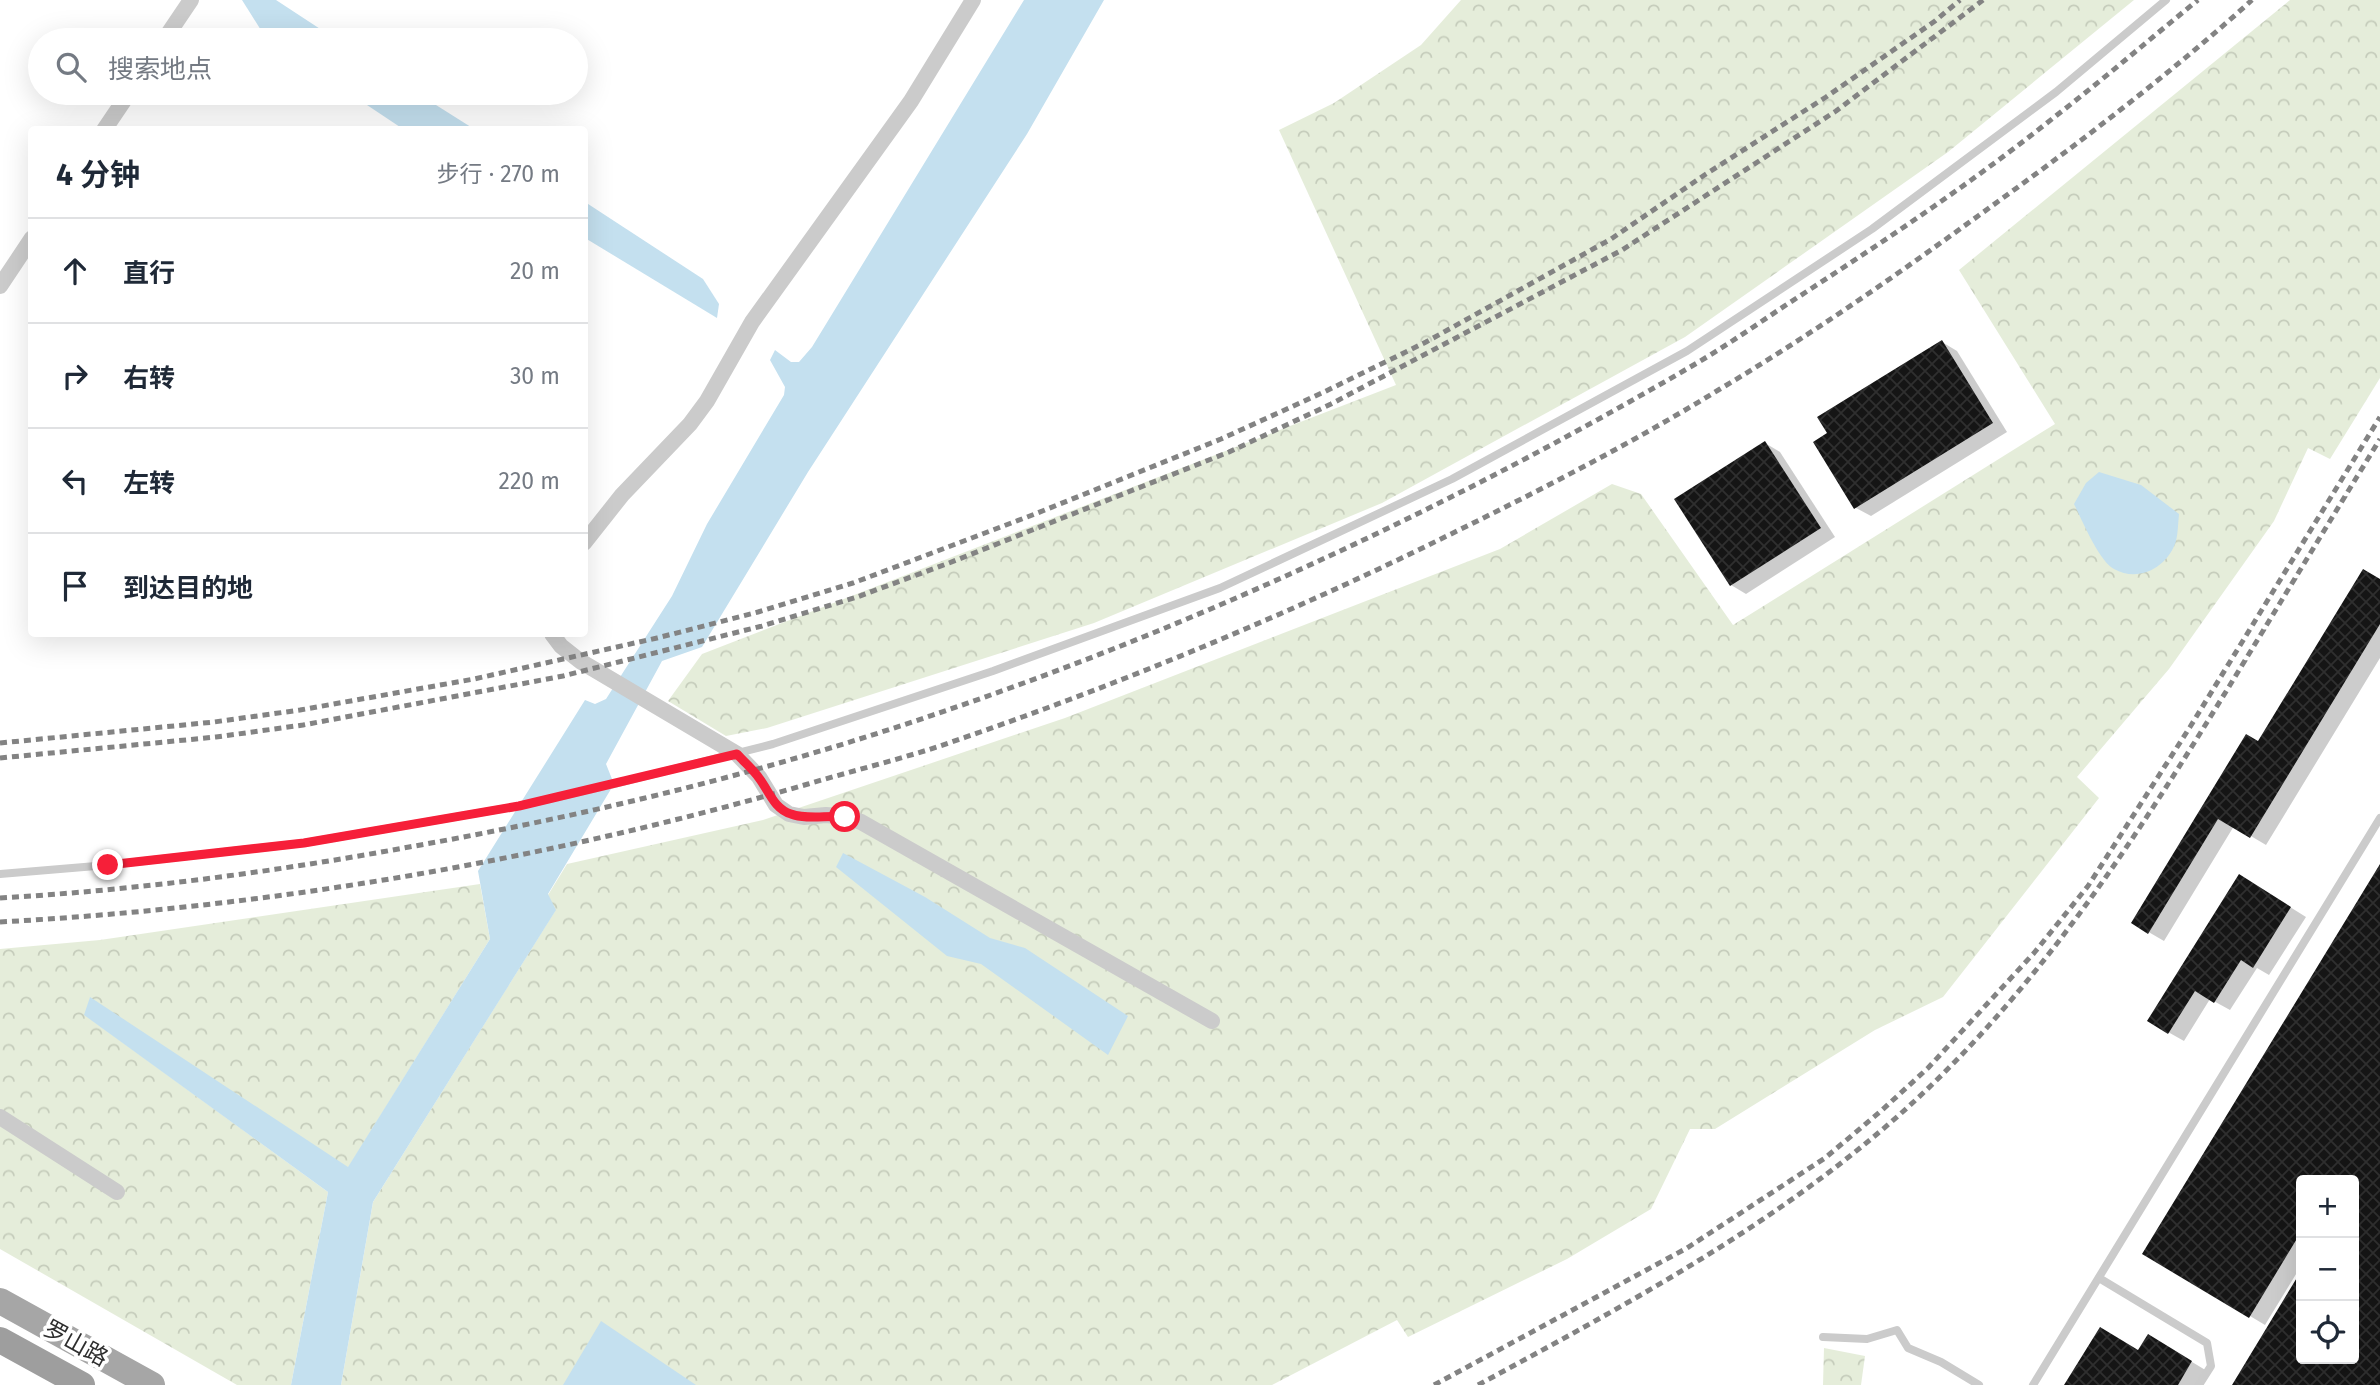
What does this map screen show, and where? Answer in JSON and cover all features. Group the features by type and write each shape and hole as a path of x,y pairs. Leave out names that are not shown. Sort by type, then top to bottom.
{"highway":[{"path":"0,1340 82,1385"}],"main road":[{"name":"罗山路","path":"0,1301 152,1385"}],"street":[{"path":"172,28 191,0"},
{"path":"588,538 616,502 690,424 707,401 752,322 911,101 973,0"},
{"path":"107,126 121,105"},
{"path":"0,286 28,244"},
{"path":"555,637 570,653 737,754 759,777 776,805 789,814 804,817 845,817 861,822 1212,1021"},
{"path":"0,1116 117,1192"}],"lane":[{"path":"0,874 304,843 519,806 614,785 773,744 992,671 1220,588 1452,478 1687,351 1872,229 2056,92 2166,0"},
{"path":"2033,1385 2380,818"},
{"path":"2099,1278 2207,1343 2211,1366 2199,1385"},
{"path":"1823,1337 1867,1339 1897,1330 1908,1348 1941,1362 1979,1385"}],"green space":[{"path":"1461,0 2134,0 1948,152 1685,337 1382,503 1094,623 767,728 726,736 668,701 702,654 1396,385 1279,130 1334,103 1421,45"},
{"path":"2290,0 2380,0 2380,378 2330,459 2308,448 2274,521 2169,669 2077,777 2099,798 1943,997 1875,1030 1715,1129 1690,1129 1651,1209 1567,1259 1408,1337 1397,1320 1272,1385 341,1385 373,1202 555,911 548,895 567,864 763,820 1065,718 1500,549 1612,484 1641,494 1733,625 2055,424 1959,270"},
{"path":"480,884 490,939 348,1168 90,998 85,1015 328,1192 291,1385 237,1385 0,1249 0,949 100,940"},
{"path":"1824,1348 1865,1356 1861,1385 1823,1385"}],"water":[{"path":"242,0 276,0 319,28 260,28"},
{"path":"1024,0 1104,0 1027,134 808,472 702,647 662,661 606,764 614,784 548,894 556,910 373,1202 341,1385 291,1385 328,1192 84,1015 90,997 348,1167 490,939 478,871 585,700 595,704 606,699 672,596 707,524 784,395 785,387 770,360 775,350 791,362 799,362 812,347"},
{"path":"367,105 436,105 469,126 398,126"},
{"path":"588,204 703,279 719,304 717,318 588,240"},
{"path":"2099,472 2141,485 2179,514 2177,538 2172,550 2151,570 2133,574 2114,569 2108,565 2091,540 2074,504 2086,483"},
{"path":"843,853 925,897 990,938 1025,948 1128,1016 1108,1055 981,964 947,956 836,867"},
{"path":"601,1321 696,1385 563,1385"}],"building":[{"path":"1942,340 1993,423 1854,509 1813,442 1827,433 1817,417"},
{"path":"1765,441 1821,528 1730,586 1674,499"},
{"path":"2363,569 2380,579 2380,624 2250,838 2218,819 2148,934 2131,923 2246,734 2258,741"},
{"path":"2380,864 2380,1385 2232,1385 2296,1279 2296,1364 2359,1364 2359,1175 2296,1175 2296,1240 2249,1318 2142,1254"},
{"path":"2239,874 2291,907 2253,968 2241,960 2214,1003 2195,991 2168,1034 2147,1021"},
{"path":"2100,1327 2138,1350 2148,1334 2192,1361 2178,1385 2064,1385"}],"railway":[{"path":"0,743 214,722 300,710 474,679 657,638 758,612 853,583 1221,439 1426,342 1611,239 1826,97 1935,21 1960,0"},
{"path":"0,758 216,737 303,725 563,676 762,626 857,597 949,563 1229,452 1331,404 1622,250 1836,111 1983,0"},
{"path":"0,898 205,879 358,856 540,822 671,792 864,738 1027,682 1126,644 1321,560 1417,514 1605,416 1697,363 1959,189 2075,101 2198,0"},
{"path":"0,922 205,905 307,892 408,876 610,836 924,751 1179,657 1412,553 1568,475 1753,369 1883,284 2048,165 2152,85 2252,0"},
{"path":"1434,1385 1687,1248 1825,1158 1928,1068 2034,953 2088,886 2190,727 2380,417"},
{"path":"1478,1385 1692,1265 1794,1198 1890,1123 1989,1025 2077,917 2156,803 2380,439"}],"route":[{"path":"108,865 304,843 519,806 737,754 759,777 776,805 789,814 804,817 845,817"}]}
